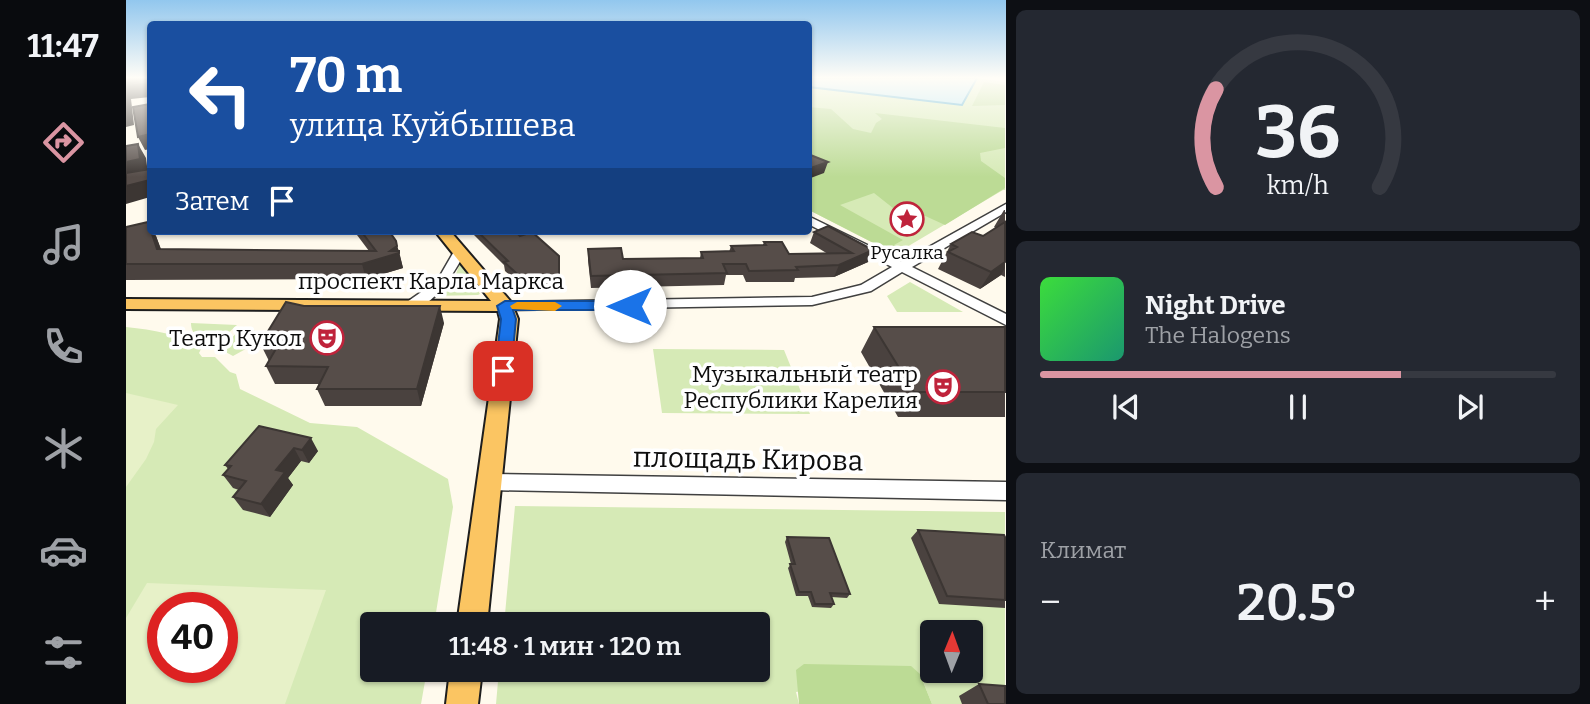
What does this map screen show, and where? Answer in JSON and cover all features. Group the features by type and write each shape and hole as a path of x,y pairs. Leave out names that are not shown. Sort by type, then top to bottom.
{"main road":[{"path":"446,235 505,306 509,319 474,612"},
{"name":"проспект Карла Маркса","path":"126,304 505,306"},
{"path":"462,704 465,682"}],"street":[{"name":"проспект Карла Маркса","path":"505,306 812,301 866,288 1006,207"},
{"path":"812,221 901,269 1006,320"},
{"path":"412,305 442,283 460,251"},
{"name":"площадь Кирова","path":"490,482 1006,491"}],"green space":[{"path":"812,111 1005,111 1005,190 895,254 812,212"},
{"path":"812,111 833,111 853,129 871,133 876,123 882,119 875,113 1005,128 1005,148 980,153 981,161 1005,178 1005,188 945,225 921,214 898,212 874,193 840,205 903,240 894,245 900,253 895,254 812,212"},
{"path":"460,263 480,294 431,296 455,277"},
{"path":"910,282 963,312 897,312 887,296"},
{"path":"191,323 237,325 215,345 195,335"},
{"path":"126,327 165,333 202,347 199,353 202,357 215,357 230,372 236,374 240,389 310,423 357,427 448,479 453,507 436,612 360,612 360,682 425,682 421,704 126,704"},
{"path":"243,327 259,332 253,345 233,356 220,349"},
{"path":"653,349 784,350 810,414 662,413"},
{"path":"126,393 178,405 156,429 154,442 146,459 126,487"},
{"path":"515,506 1005,512 1005,704 932,704 924,683 984,682 984,620 920,620 920,674 796,692 799,704 496,704 498,682 770,682 770,612 505,612"},
{"path":"147,583 326,590 285,704 126,704 126,618"},
{"path":"804,664 911,666 920,674 920,683 924,683 932,704 799,704 796,670"}],"building":[{"path":"134,111 147,111 147,135 138,137"},
{"path":"138,144 140,159 126,162 126,146"},
{"path":"812,156 828,162 812,168"},
{"path":"147,170 147,181 126,186 126,173"},
{"path":"147,222 147,235 152,235 157,249 376,251 364,235 392,235 397,246 390,251 399,253 362,264 126,264 126,227"},
{"path":"1005,222 1005,262 991,272 948,252 957,247 951,244 972,232 983,236"},
{"path":"828,226 873,250 839,265 796,267 798,270 749,271 746,264 723,264 727,273 591,276 588,249 621,248 623,259 703,258 701,252 734,251 731,246 782,242 789,254 852,253 814,232"},
{"path":"481,235 535,235 559,256 559,281 524,280 504,262 508,261"},
{"path":"286,302 304,306 440,306 417,389 317,389 328,367 266,366 277,347 262,347 266,341 262,341"},
{"path":"874,327 1005,327 1005,392 914,392"},
{"path":"259,426 311,438 302,450 294,448 276,470 285,472 261,504 233,497 246,481 223,475 231,466 225,465"},
{"path":"918,530 1004,535 1005,600 947,596"},
{"path":"787,537 829,538 850,594 830,593 834,604 815,604 811,592 799,592 790,564 795,564"},
{"path":"979,684 1005,686 1005,704 988,704"}],"slow traffic":[{"path":"517,306 555,306"}],"place":[{"name":"Русалка","path":"907,219"},
{"name":"Театр Кукол","path":"327,338"},
{"name":"Музыкальный театр Республики Карелия","path":"943,387"}],"route":[{"path":"503,371 509,319 505,306 630,306"}]}
